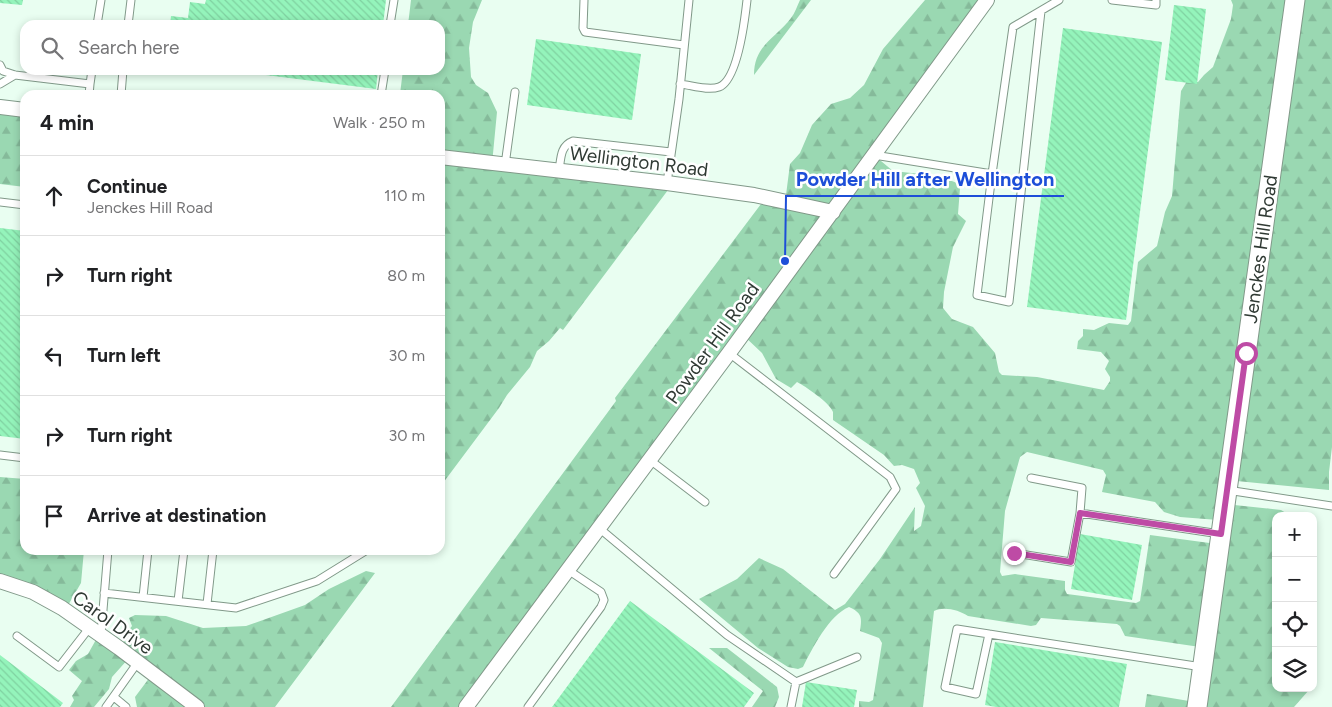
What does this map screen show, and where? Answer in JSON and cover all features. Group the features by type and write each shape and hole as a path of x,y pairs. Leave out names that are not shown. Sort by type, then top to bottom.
{"main road":[{"name":"Jenckes Hill Road","path":"1197,707 1295,0"}],"street":[{"name":"Powder Hill Road","path":"466,707 729,353 987,0"},
{"path":"0,107 20,109"},
{"name":"Wellington Road","path":"445,158 754,195 832,212"},
{"name":"Carol Drive","path":"0,581 33,592 62,608 197,707"}],"lane":[{"path":"98,20 100,0"},
{"path":"391,20 394,0"},
{"path":"584,0 583,28 585,32 684,45"},
{"path":"667,183 680,84 688,0 683,0"},
{"path":"680,84 714,88 721,86 725,82 730,75 742,40 747,0"},
{"path":"1041,11 1009,302 977,295 1013,27 1059,0"},
{"path":"1112,0 1156,5 1156,0"},
{"path":"129,20 133,1"},
{"path":"0,65 3,70 15,75 90,84"},
{"path":"0,84 15,75"},
{"path":"89,90 91,75"},
{"path":"122,90 123,75"},
{"path":"382,90 384,75"},
{"path":"506,165 516,92"},
{"path":"559,171 563,147 573,141 671,152"},
{"path":"874,155 992,174"},
{"path":"0,202 20,204"},
{"path":"729,353 890,477 896,489 834,574"},
{"path":"0,454 20,457"},
{"path":"650,460 705,502"},
{"path":"1014,553 1071,562 1080,513 1082,488 1031,478"},
{"path":"1227,490 1332,506"},
{"path":"1080,513 1221,534"},
{"path":"599,528 727,635 796,682"},
{"path":"17,636 59,667 95,631 104,593 108,555"},
{"path":"143,597 147,555"},
{"path":"178,601 183,555"},
{"path":"207,604 212,555"},
{"path":"104,593 236,608 317,581 359,555"},
{"path":"528,707 602,607 604,600 601,592 568,570"},
{"path":"989,634 976,694 945,687 957,629 1202,667"},
{"path":"796,682 857,657"},
{"path":"106,707 138,662"},
{"path":"791,707 796,682"},
{"path":"114,697 126,707"}],"green space":[{"path":"411,0 482,0 473,22 469,48 471,77 476,85 488,93 497,112 492,164 671,186 563,330 560,328 537,351 530,367 507,395 445,480 445,90 400,90 402,75 445,75 445,20 409,20"},
{"path":"800,0 811,0 754,75 755,65 762,49 791,18"},
{"path":"925,0 987,0 875,156 893,171 939,176 957,183 960,188 958,214 966,221 953,247 944,292 943,308 952,319 973,327 995,353 999,372 1002,375 1037,377 1104,390 1110,381 1110,377 1105,369 1109,361 1101,352 1077,349 1078,341 1083,336 1083,329 1094,330 1109,323 1128,325 1131,321 1138,262 1157,246 1165,212 1172,196 1181,91 1187,81 1198,82 1213,67 1231,19 1233,5 1231,0 1332,0 1332,447 1329,490 1227,480 1225,504 1281,510 1284,512 1272,512 1272,692 1307,692 1294,707 1145,707 1147,694 1195,702 1200,647 1125,636 1117,624 1041,618 1036,625 1031,626 968,616 956,610 947,609 934,611 923,707 859,707 859,701 869,702 873,700 882,643 879,638 860,631 860,616 849,607 835,617 828,625 816,642 803,667 798,669 788,667 758,648 699,599 737,579 759,558 783,569 835,610 845,604 880,559 915,507 914,531 921,526 925,506 916,488 920,483 914,469 902,465 894,466 884,455 833,420 831,408 806,387 797,382 791,388 776,379 762,353 743,335 466,707 391,707 616,401 615,398 764,200 786,195 790,164 800,153 812,125 831,104 850,98 864,85 883,49","holes":["1027,452 1103,470 1106,475 1102,492 1155,502 1164,512 1180,517 1218,520 1217,544 1150,535 1140,601 1136,603 1067,594 1065,581 1015,574 1002,576 1000,572 1005,511 1020,457"]},
{"path":"0,109 20,111 20,186 0,184"},
{"path":"0,477 20,479 20,555 84,555 81,583 67,607 0,582"},
{"path":"366,571 375,573 275,707 137,707 135,697 150,677 129,658 112,677 109,689 94,707 70,707 74,700 72,696 82,681 69,670 76,661 88,654 98,636 116,646 132,626 129,618 135,615 166,616 203,628 246,626 305,605 329,589"},
{"path":"709,648 727,648 777,687 779,697 775,707 752,707 763,691"}],"building":[{"path":"0,0 23,0 22,5 0,3"},
{"path":"206,0 386,0 384,20 171,20 171,16 188,18 190,2 205,4"},
{"path":"1174,5 1206,9 1197,84 1165,80"},
{"path":"1063,28 1162,42 1126,320 1027,307"},
{"path":"536,39 641,54 632,120 527,105"},
{"path":"265,75 377,75 376,89"},
{"path":"0,228 20,230 20,438 0,436"},
{"path":"1080,534 1142,545 1132,600 1071,589"},
{"path":"630,601 754,693 744,707 552,707"},
{"path":"995,642 1127,664 1119,707 996,707 985,705"},
{"path":"0,655 63,703 60,707 0,707"},
{"path":"806,682 857,690 854,707 802,707"}],"place":[{"name":"Powder Hill after Wellington","path":"785,261"}],"route":[{"path":"1014,553 1071,562 1080,513 1221,534 1246,353"}]}
